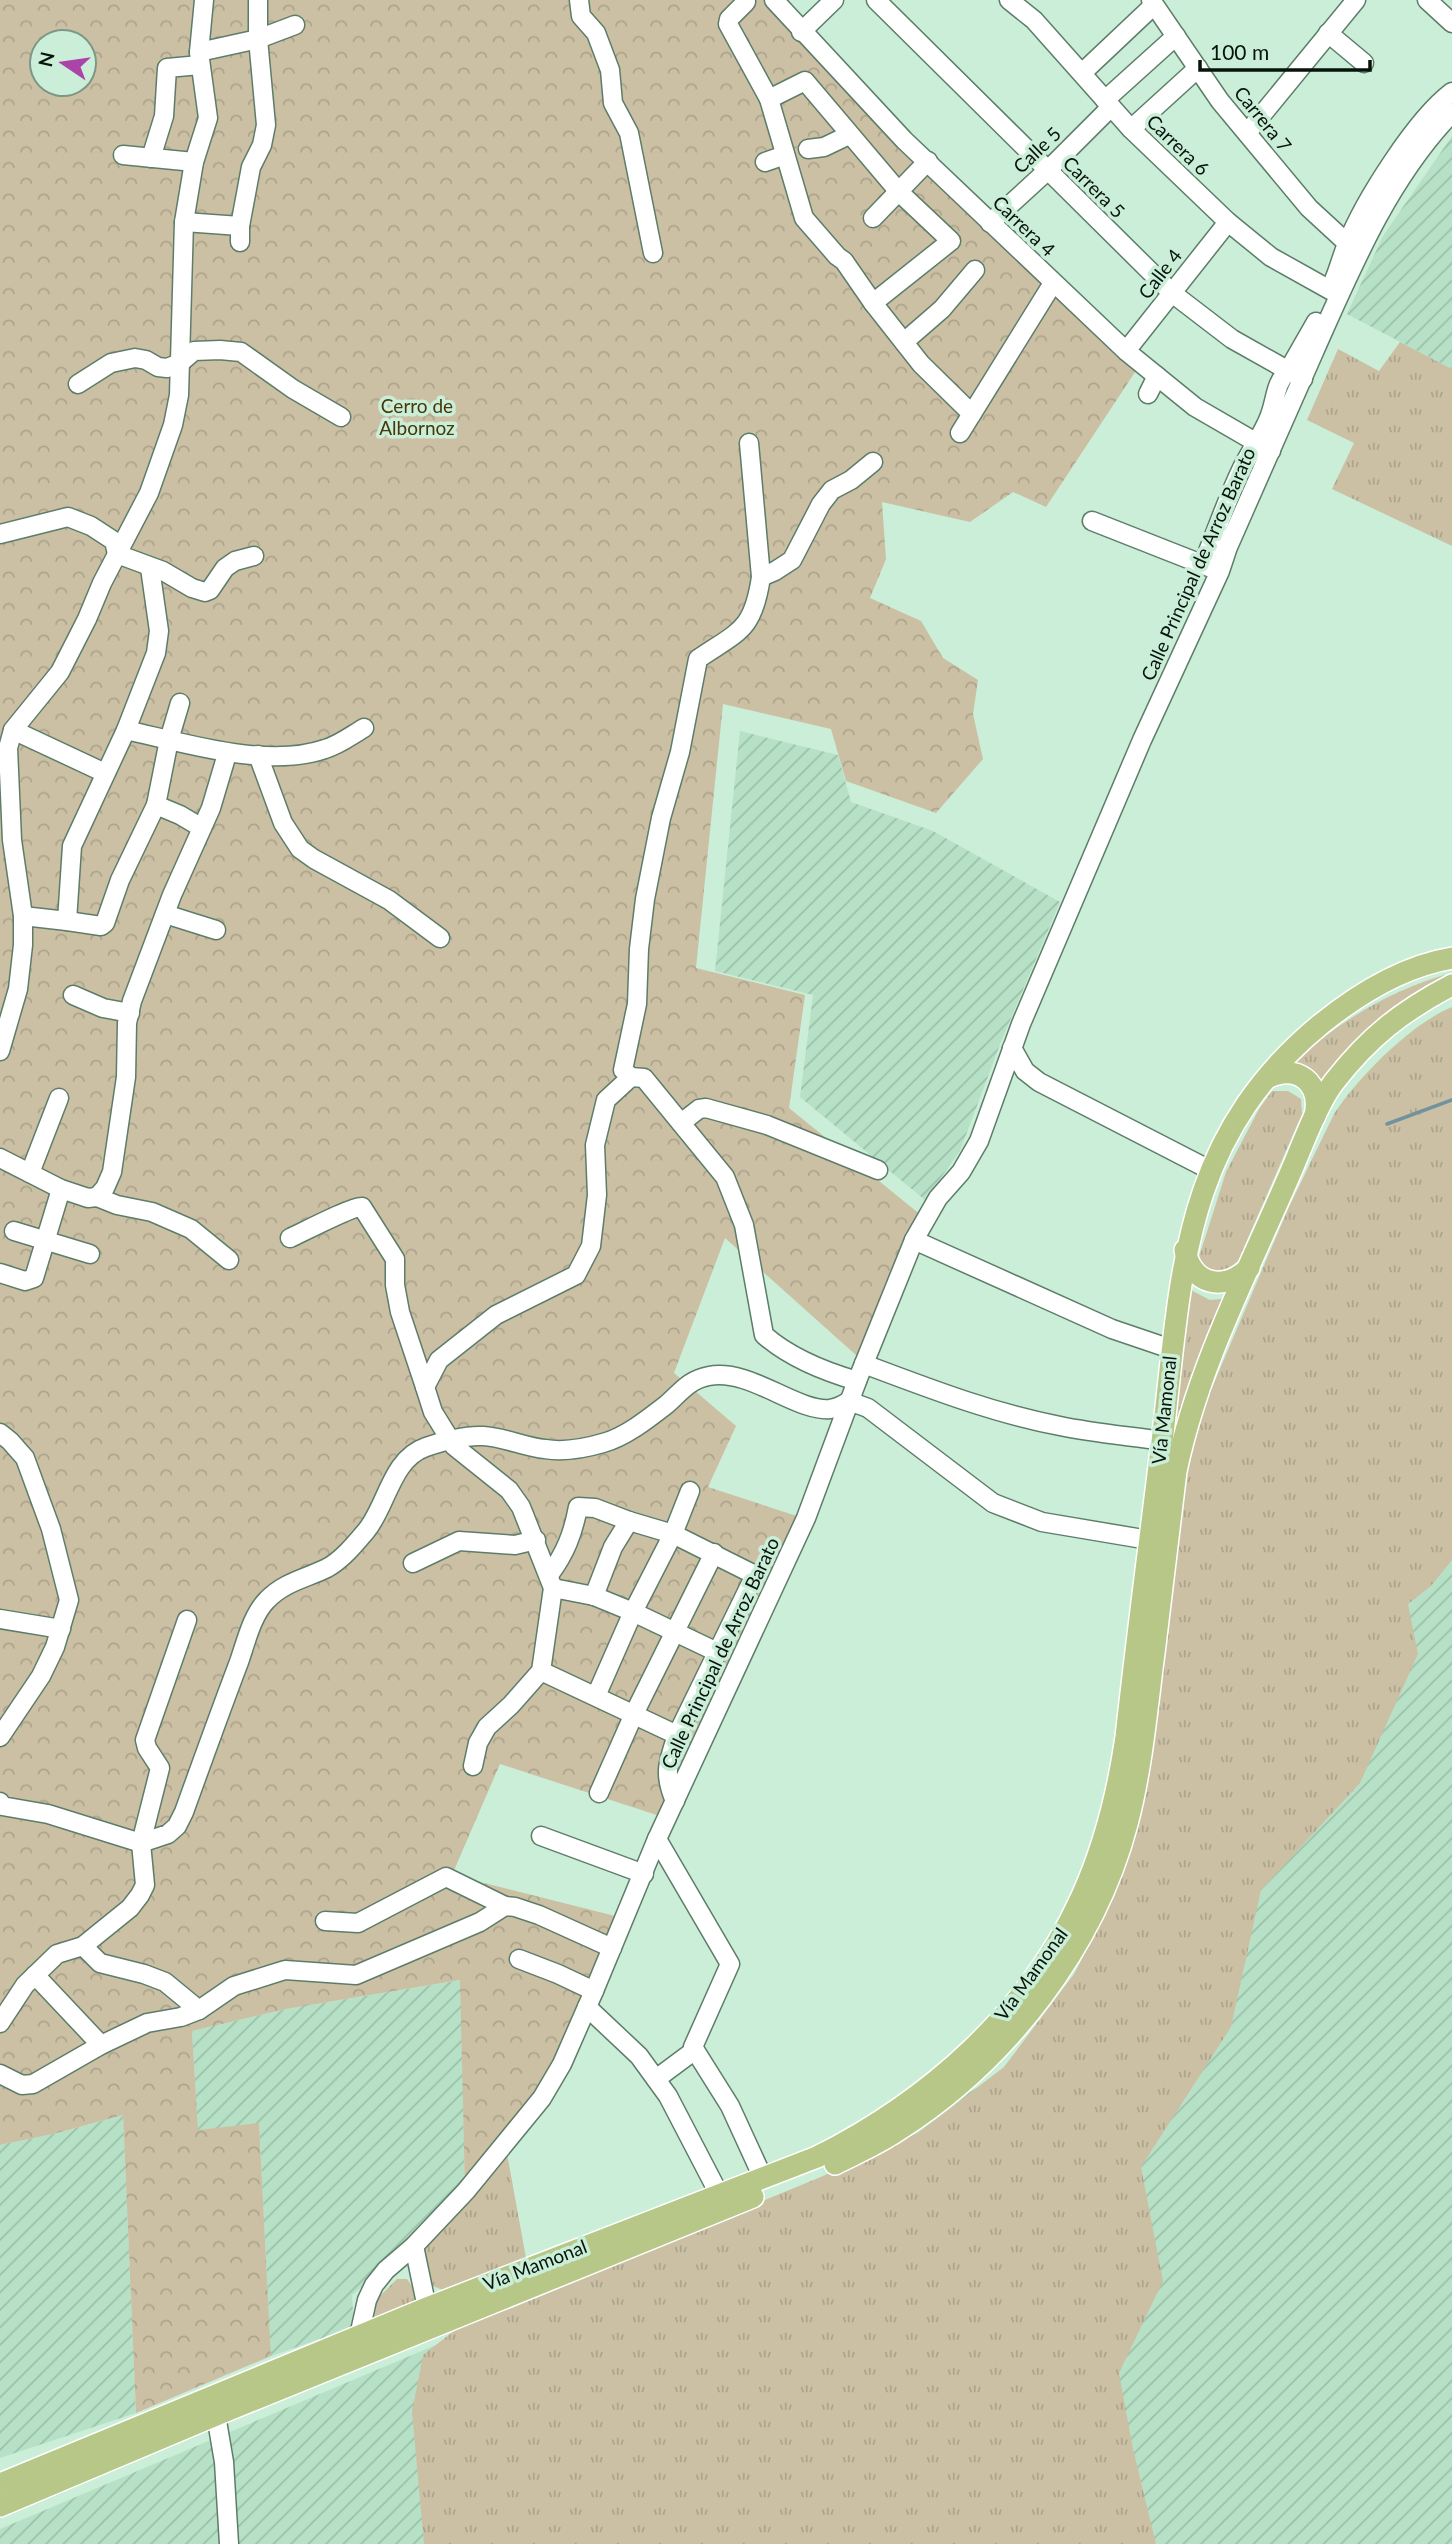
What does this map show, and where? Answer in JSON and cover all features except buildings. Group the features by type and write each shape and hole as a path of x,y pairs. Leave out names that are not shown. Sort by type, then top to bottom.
{"main road":[{"name":"Vía Mamonal","path":"0,2484 427,2308 817,2157 895,2113 971,2051 998,2022 1043,1964 1065,1929 1082,1897 1109,1823 1120,1777 1185,1250 1210,1170 1245,1107 1267,1078 1305,1038 1359,996 1411,970 1452,957"},
{"name":"Vía Mamonal","path":"0,2506 852,2156 902,2128 942,2099 1012,2032 1042,1996 1078,1941 1096,1906 1127,1825 1144,1732 1176,1471 1204,1376 1249,1268 1332,1084 1385,1026 1452,985"},
{"path":"1267,1078 1287,1072 1306,1079 1317,1097 1315,1118"},
{"path":"1185,1250 1191,1268 1198,1275 1215,1283 1234,1280 1249,1268"}],"street":[{"path":"0,1051 18,989 23,916 12,840 8,748 13,730 60,672 149,493 173,425 179,395 184,222 194,162 208,118 200,59 204,0"},
{"path":"184,222 240,234 251,167 262,145 267,125 258,39 258,0"},
{"path":"579,0 581,16 594,28 606,58 610,70 613,103 629,133 653,253"},
{"name":"Carrera 4","path":"774,0 904,140 1126,351 1195,407 1272,451"},
{"path":"801,32 834,0"},
{"name":"Carrera 5","path":"876,0 1172,293 1232,339 1296,375"},
{"name":"Carrera 6","path":"1009,0 1034,20 1131,129 1227,222 1271,257 1335,292"},
{"path":"1247,133 1356,0"},
{"path":"1427,0 1452,23"},
{"path":"746,2 729,19 728,24 769,99 804,218 844,261 921,364 972,414"},
{"path":"1082,74 1153,2"},
{"name":"Carrera 7","path":"1153,2 1220,101 1308,208 1354,246"},
{"path":"151,158 164,116 167,68 295,25"},
{"path":"1328,33 1364,63"},
{"name":"Calle 5","path":"990,223 1048,170 1108,103 1176,36"},
{"path":"1131,129 1198,68"},
{"path":"769,99 805,80 899,192 951,241 873,303"},
{"path":"1354,246 1378,185 1412,134 1452,92"},
{"name":"Calle Principal de Arroz Barato","path":"359,2336 373,2285 466,2191 542,2098 562,2064 657,1839 806,1518 849,1401 914,1240 938,1199 970,1160 979,1141 1012,1048 1142,740 1272,451 1296,375 1354,246 1431,134 1452,113"},
{"path":"808,149 824,147 849,135"},
{"path":"123,155 194,162"},
{"path":"765,163 785,155"},
{"path":"873,218 928,161"},
{"name":"Calle 4","path":"1126,351 1227,222"},
{"path":"904,342 942,309 975,270"},
{"path":"960,433 1053,283"},
{"path":"78,384 111,363 135,358 163,368 180,363 194,351 240,352 293,389 341,417"},
{"path":"1203,564 1232,488 1270,416 1282,376 1296,375"},
{"path":"1148,394 1157,376"},
{"path":"750,443 761,577 758,596 747,623 735,636 698,659 693,676 680,752 661,818 645,899 639,949 637,1004 622,1070 631,1077 644,1078 725,1177 744,1225 764,1335 782,1348 833,1374 861,1372 1060,1426 1162,1441"},
{"path":"761,577 792,560 821,504 832,490 851,480 873,462"},
{"path":"0,534 68,517 91,526 114,541 117,554"},
{"path":"1092,522 1220,571"},
{"path":"117,554 163,571 192,588 205,592 210,590 225,568 235,561 254,556"},
{"path":"67,920 72,846 126,730 156,653 159,631 150,568"},
{"path":"23,916 101,926 105,923 120,880 156,805 169,740 180,703"},
{"path":"126,730 227,754 296,755 326,749 364,728"},
{"path":"13,730 105,773"},
{"path":"97,1197 105,1188 112,1172 126,1077 130,1013 165,914 211,808 227,754"},
{"path":"258,755 283,822 300,849 389,900 440,938"},
{"path":"156,805 202,828"},
{"path":"165,914 216,930"},
{"path":"72,995 88,1003 130,1013"},
{"path":"1012,1048 1025,1071 1039,1082 1210,1170"},
{"path":"425,1387 439,1360 496,1315 576,1275 591,1246 597,1195 594,1145 606,1100 631,1077"},
{"path":"30,1172 60,1098"},
{"path":"681,1123 699,1109 706,1108 767,1125 878,1170"},
{"path":"0,1158 61,1189 88,1198 97,1197 117,1205 152,1212 191,1229 229,1260"},
{"path":"0,1273 14,1279 31,1281 61,1189"},
{"path":"290,1238 328,1222 355,1206 362,1207 395,1259 395,1284 400,1311 433,1412 450,1440 482,1471 509,1490 521,1507 551,1582"},
{"path":"14,1231 90,1254"},
{"path":"914,1240 1112,1329 1171,1349"},
{"path":"1,1805 48,1814 141,1843 168,1834 177,1826 262,1605 283,1587 329,1567 344,1555 380,1511 389,1489 410,1457 423,1448 450,1440 480,1436 546,1450 607,1443 653,1415 683,1387 709,1376 723,1375 744,1380 820,1409 834,1409 849,1401 868,1408 993,1503 1042,1522 1149,1540"},
{"path":"0,1433 25,1458 51,1529 69,1600 61,1629 41,1676 0,1737"},
{"path":"596,1696 691,1491"},
{"path":"473,1766 478,1743 488,1727 541,1671 551,1582 574,1530 578,1507 596,1508 673,1534 755,1575 677,1735 668,1759 666,1776 675,1801"},
{"path":"594,1596 613,1547 629,1521"},
{"path":"413,1563 459,1541 515,1545 536,1540"},
{"path":"599,1793 634,1714 714,1553"},
{"path":"551,1582 633,1612 717,1652"},
{"path":"0,1619 61,1629"},
{"path":"0,2023 25,1985 57,1954 83,1946 130,1908 145,1885 141,1843 160,1768 145,1740 187,1620"},
{"path":"541,1671 677,1735"},
{"path":"541,1836 644,1874"},
{"path":"657,1839 730,1964 695,2042 695,2050 730,2106 763,2178"},
{"path":"325,1921 358,1923 446,1877 505,1906 539,1914 612,1948"},
{"path":"0,2074 22,2085 33,2084 101,2045 147,2023 181,2017 199,2010 234,1986 285,1969 356,1975 480,1922 505,1906"},
{"path":"83,1946 100,1963 165,1982 199,2010"},
{"path":"519,1959 558,1974 591,1999 656,2079 719,2194"},
{"path":"35,1975 101,2045"},
{"path":"656,2079 695,2050"},
{"path":"414,2246 427,2308"},
{"path":"216,2415 224,2462 229,2544"}],"shaded area":[{"path":"1452,136 1452,369 1347,314 1383,236"},
{"path":"740,731 838,755 851,802 933,831 1060,902 1001,1042 960,1151 925,1200 800,1097 813,995 715,971"},
{"path":"1452,1049 1452,2544 0,2544 0,2529 822,2182 1014,2065 1115,1915"},
{"path":"461,1980 465,2190 414,2246 352,2295 354,2327 271,2356 259,2124 198,2130 192,2031 286,2009"},
{"path":"123,2115 136,2413 0,2458 0,2145"}],"green space":[{"name":"Cerro de Albornoz","path":"0,0 789,0 788,20 1141,363 1046,507 1013,492 970,522 882,502 886,559 870,598 921,621 943,658 978,680 973,714 983,759 936,813 846,781 831,729 723,704 696,968 805,995 789,1108 927,1220 866,1364 725,1238 674,1373 736,1426 708,1487 812,1521 669,1819 500,1764 452,1875 627,1919 564,2065 465,2190 460,1980 286,2009 192,2031 198,2130 259,2123 271,2356 136,2413 123,2115 0,2145"},
{"path":"1400,342 1452,369 1452,546 1332,489 1354,443 1307,420 1338,349 1379,371"},
{"path":"1452,973 1452,982 1325,1091 1290,1064 1366,1009 1407,988"},
{"path":"1452,1007 1452,1560 1431,1586 1408,1604 1418,1654 1360,1783 1261,1890 1231,2027 1141,2167 1163,2281 1119,2373 1133,2449 1156,2544 424,2544 412,2412 423,2355 459,2327 823,2176 918,2133 1004,2067 1074,1974 1106,1913 1130,1848 1153,1729 1187,1472 1205,1404 1288,1209 1334,1114 1357,1084 1387,1053 1420,1026"},
{"path":"1272,1091 1288,1091 1301,1099 1302,1114 1238,1261 1219,1276 1201,1268 1199,1257 1226,1172 1259,1109"},
{"path":"1189,1289 1210,1300 1231,1298 1168,1444"},
{"path":"506,2148 526,2258 445,2291 433,2286 421,2248"},
{"path":"397,2279 407,2279 420,2305 365,2327 378,2298"}],"waterway":[{"path":"1387,1124 1452,1100"}]}
